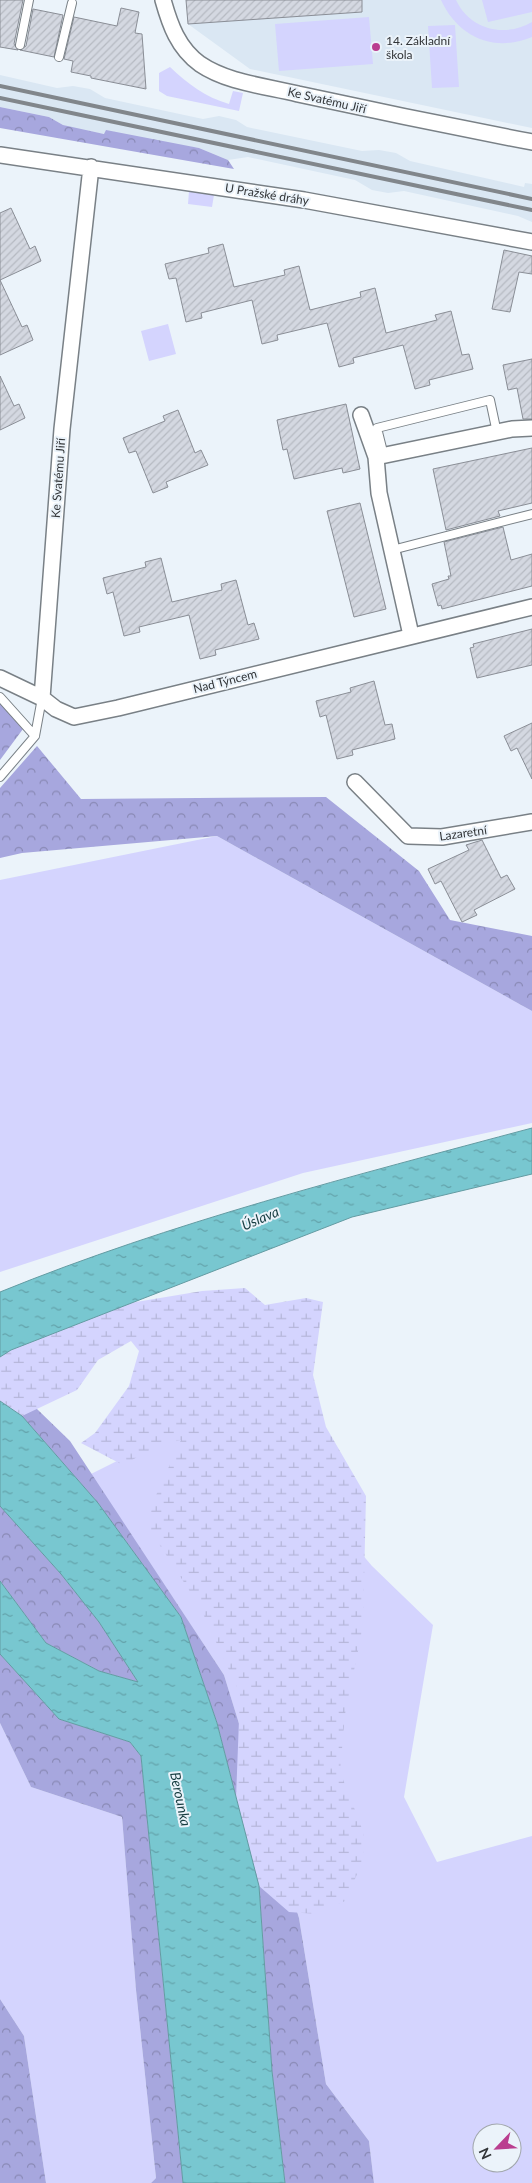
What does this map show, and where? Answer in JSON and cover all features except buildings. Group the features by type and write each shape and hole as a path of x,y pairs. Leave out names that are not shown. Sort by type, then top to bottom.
{"street":[{"name":"Ke Svatému Jiří","path":"163,0 171,29 184,48 200,64 225,77 378,112 532,142"},
{"name":"U Pražské dráhy","path":"0,154 91,166 304,200 532,242"},
{"name":"Ke Svatému Jiří","path":"42,698 62,429 91,166"},
{"path":"361,415 380,456 379,493 411,635"},
{"path":"380,456 497,432 532,428"},
{"name":"Nad Týncem","path":"0,678 42,698 56,710 74,716 127,706 411,635 532,607"},
{"name":"Lazaretní","path":"356,782 408,836 442,837 532,822"}],"lane":[{"path":"20,45 29,0"},
{"path":"59,57 72,4"},
{"path":"380,456 377,428 490,400 497,432"},
{"path":"392,550 532,514"},
{"path":"0,697 35,736 0,777"},
{"name":"Ke Svatému Jiří","path":"35,736 42,698"}],"shaded area":[{"name":"14. Základní škola","path":"186,0 532,0 532,128 250,69 188,24"},
{"path":"0,75 57,88 73,86 90,89 105,98 203,119 219,116 236,120 247,127 362,151 379,150 396,153 410,161 524,187 525,183 532,184 532,222 518,216 404,191 388,193 372,190 355,180 248,157 228,160 199,148 79,130 63,125 49,117 0,107"}],"green space":[{"path":"441,0 456,0 470,18 489,28 511,30 532,22 532,37 518,42 504,43 491,42 479,38 457,24"},
{"path":"482,0 532,0 532,12 488,22"},
{"path":"369,17 373,64 279,71 275,24"},
{"path":"455,25 459,87 432,88 428,26"},
{"path":"170,67 197,89 220,101 229,104 233,91 243,93 239,111 167,96 159,91 159,73"},
{"path":"0,107 49,117 63,125 104,134 106,130 199,148 228,160 234,169 0,128"},
{"path":"189,191 214,195 212,207 188,204"},
{"path":"168,324 176,354 149,361 141,331"},
{"path":"0,702 23,729 0,760"},
{"path":"37,746 81,799 326,797 419,871 450,920 532,936 532,1011 217,836 22,853 0,858 0,788"},
{"path":"217,836 532,1011 532,1123 303,1173 0,1272 0,880"},
{"path":"245,1288 265,1305 306,1298 323,1302 313,1375 326,1427 366,1496 363,1627 345,1714 340,1772 364,1833 363,1861 345,1901 317,1914 289,1912 259,1886 236,1798 240,1694 200,1607 148,1527 153,1502 181,1440 159,1445 123,1465 81,1443 95,1433 129,1386 139,1351 131,1341 98,1360 77,1390 22,1416 0,1401 0,1357 11,1350 130,1303 202,1291"},
{"path":"5,1378 70,1441 224,1675 299,1918 326,2084 369,2141 374,2183 285,2183 272,2071 259,1886 217,1723 181,1617 98,1503 22,1416"},
{"path":"232,1401 372,1566 433,1625 404,1797 437,1862 532,1836 532,2183 374,2183 369,2141 326,2084 299,1918 224,1675 91,1474 193,1423"},
{"path":"0,1506 61,1574 99,1622 138,1682 99,1671 46,1643 0,1581"},
{"path":"0,1654 59,1719 130,1742 141,1756 183,2183 151,2183 156,2178 136,1990 122,1817 31,1787 0,1723"},
{"path":"0,1723 31,1787 122,1817 136,1990 156,2178 151,2183 46,2183 24,2036 0,1999"},
{"path":"0,1999 24,2036 46,2183 0,2183"}],"water":[{"name":"Úslava","path":"532,1128 532,1174 352,1217 11,1350 0,1357 0,1292 65,1267 197,1222 330,1183"},
{"name":"Berounka","path":"0,1401 22,1416 98,1503 181,1617 217,1723 259,1886 272,2071 285,2183 183,2183 141,1756 130,1742 59,1719 0,1654 0,1581 46,1643 99,1671 138,1682 99,1622 61,1574 0,1506"}],"railway":[{"path":"0,86 532,199"},
{"path":"0,98 532,210"}],"place":[{"name":"14. Základní škola","path":"376,47"}]}
